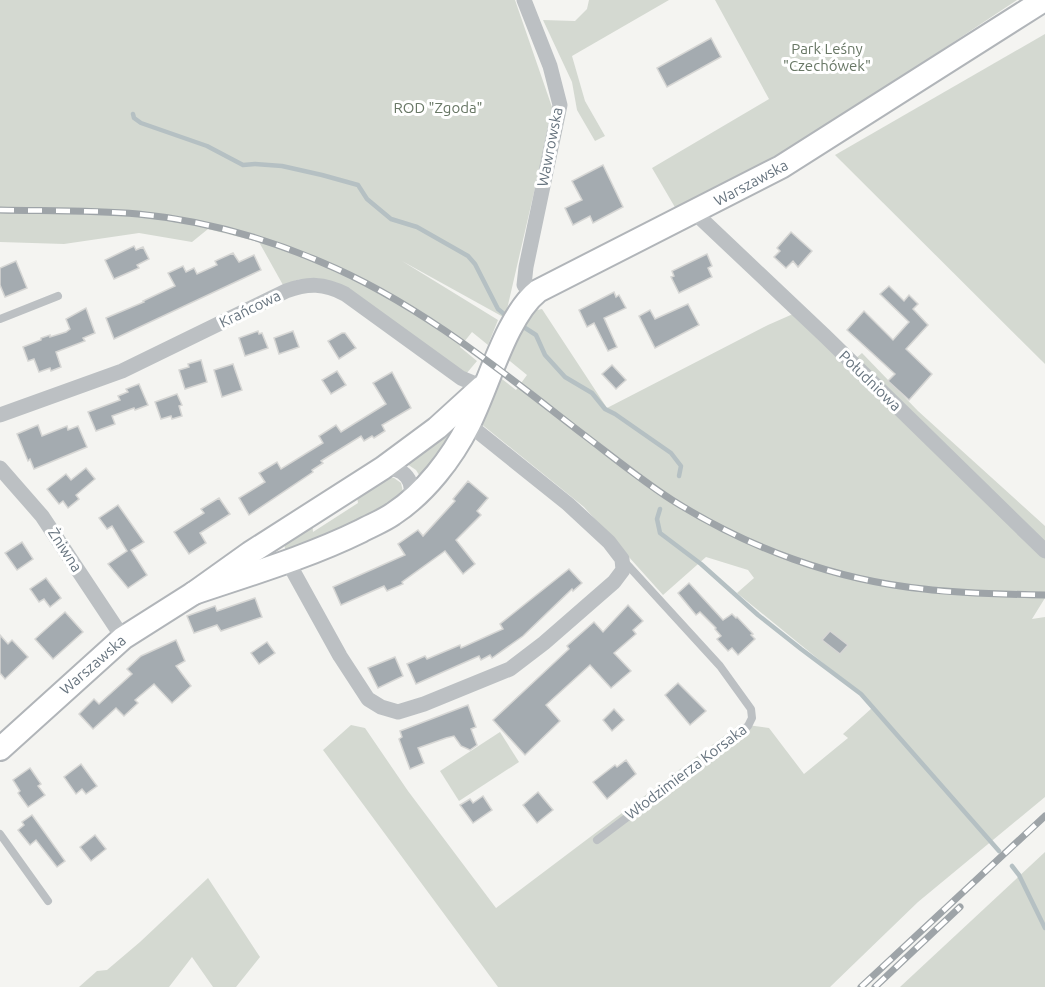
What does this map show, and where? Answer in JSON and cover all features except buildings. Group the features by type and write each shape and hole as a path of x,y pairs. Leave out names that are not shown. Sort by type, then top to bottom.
{"street":[{"name":"Wawrowska","path":"524,0 550,66 560,105 526,267 524,285 533,296"},
{"name":"Warszawska","path":"0,749 123,638 194,593 250,553 332,545 393,515 402,508 427,485 442,467 462,418 486,383 516,319 533,296 556,281 782,167 1044,0"},
{"name":"Południowa","path":"694,212 825,336 1045,551"},
{"name":"Krańcowa","path":"0,415 122,371 286,291 308,285 328,286 345,294 461,378 473,383 486,383"},
{"name":"Warszawska","path":"283,548 376,472 462,418"},
{"name":"Włodzimierza Korsaka","path":"462,418 568,504 609,542 622,559"},
{"name":"Żniwna","path":"0,468 42,516 123,638"},
{"path":"376,472 393,468 408,476 412,488 410,499 402,508"},
{"path":"283,548 340,656 368,699 381,707 398,712 424,704 510,669 544,643 614,582 622,570 622,559"}],"lane":[{"path":"0,319 57,296"},
{"name":"Włodzimierza Korsaka","path":"597,840 748,726 752,718 751,709 720,666 622,559"},
{"path":"0,834 48,901"}],"green space":[{"name":"ROD \"Zgoda\"","path":"0,0 515,0 553,110 505,318 402,261 498,320 488,345 472,332 460,347 477,361 466,374 320,279 300,279 283,285 259,242 208,229 192,242 139,233 64,244 0,242"},
{"path":"589,0 669,0 572,56 585,101 605,136 595,141 577,110 572,82 543,20 575,21 587,9"},
{"name":"Park Leśny \"Czechówek\"","path":"715,0 1017,0 797,146 676,209 652,168 769,99"},
{"path":"1045,34 1045,364 835,155"},
{"path":"542,309 607,408 793,314 847,366 862,353 918,411 1045,526 1045,598 1032,619 1045,617 1045,797 918,902 830,987 498,987 323,750 351,725 365,728 408,791 496,908 740,724 769,728 804,774 848,738 843,734 872,708 861,694 737,593 754,578 748,570 706,557 663,595 584,507 480,423 498,376 516,390 527,375 506,358 527,312"},
{"path":"460,423 421,478 416,470 404,462"},
{"path":"389,477 401,483 403,492 402,496 385,511 287,551 285,549 284,539 312,520 313,532 358,503 356,491"},
{"path":"500,732 519,762 459,801 440,771"},
{"path":"1045,852 1045,987 900,987"},
{"path":"208,878 260,957 236,987 213,987 192,957 169,987 79,987 97,971 107,970"}],"waterway":[{"path":"133,114 134,118 141,123 207,146 243,165 282,166 358,185 367,199 391,219 417,227 468,256 475,264 498,309 509,318"},
{"path":"519,324 536,335 545,355 565,377 592,393 605,409 671,453 681,466 679,476"},
{"path":"660,509 657,519 660,533 701,564 758,615 861,694 999,851"},
{"path":"1012,866 1019,875 1045,928"}],"railway":[{"path":"0,210 104,212 161,217 208,225 254,237 299,253 392,297 425,318 490,363 649,484 672,500 731,533 825,570 891,585 984,594 1045,595"},
{"path":"861,987 1045,816"},
{"path":"875,987 960,907"}]}
